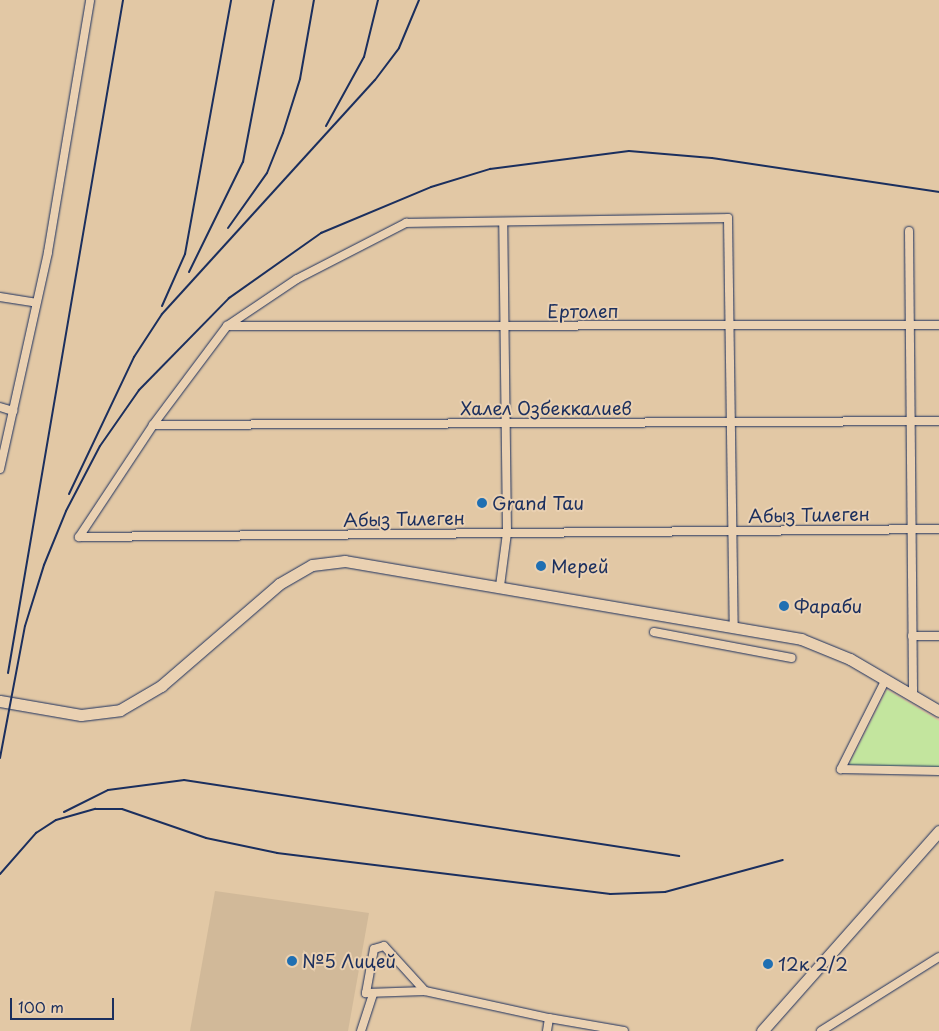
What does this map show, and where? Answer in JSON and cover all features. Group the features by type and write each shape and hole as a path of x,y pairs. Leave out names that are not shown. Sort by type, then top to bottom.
{"main road":[{"path":"0,701 81,715 120,710 161,686 279,584 325,562 365,563 734,625 820,645 886,680 939,712"},
{"path":"762,1031 939,831"}],"street":[{"path":"0,469 36,303 90,0"},
{"path":"153,425 227,326 297,278 406,223 728,218 734,625"},
{"path":"500,586 508,533 503,222"},
{"path":"909,231 913,696"},
{"path":"0,297 36,303"},
{"name":"Ертолеп","path":"227,326 939,325"},
{"path":"0,407 13,411"},
{"name":"Халел Озбеккалиев","path":"153,425 939,422"},
{"name":"Абыз Тилеген","path":"153,425 79,537 939,529"},
{"path":"654,632 792,658"},
{"path":"912,636 939,636"},
{"path":"886,680 841,769 939,771"},
{"path":"425,991 378,945 366,993 425,991 550,1018 624,1031"},
{"path":"821,1031 939,957"},
{"path":"361,1031 373,994"},
{"path":"547,1031 550,1018"}],"shaded area":[{"path":"215,891 369,913 348,1031 190,1031"}],"green space":[{"path":"887,690 939,721 939,767 848,767"}],"railway":[{"path":"8,673 123,0"},
{"path":"162,306 185,254 231,0"},
{"path":"189,272 243,162 274,0"},
{"path":"228,228 267,173 283,133 300,79 314,0"},
{"path":"326,126 364,57 378,0"},
{"path":"69,494 134,357 162,314 375,80 399,48 419,0"},
{"path":"0,758 25,626 44,565 66,511 100,446 139,390 229,298 321,233 431,187 490,169 629,151 712,158 939,192"},
{"path":"64,812 108,790 184,780 679,856"},
{"path":"0,874 36,833 56,820 95,809 122,809 206,838 277,853 610,894 665,892 783,860"}],"place":[{"name":"Grand Tau","path":"482,503"},
{"name":"Мерей","path":"541,566"},
{"name":"Фараби","path":"784,606"},
{"name":"№5 Лицей","path":"292,961"},
{"name":"12к 2/2","path":"768,964"}]}
